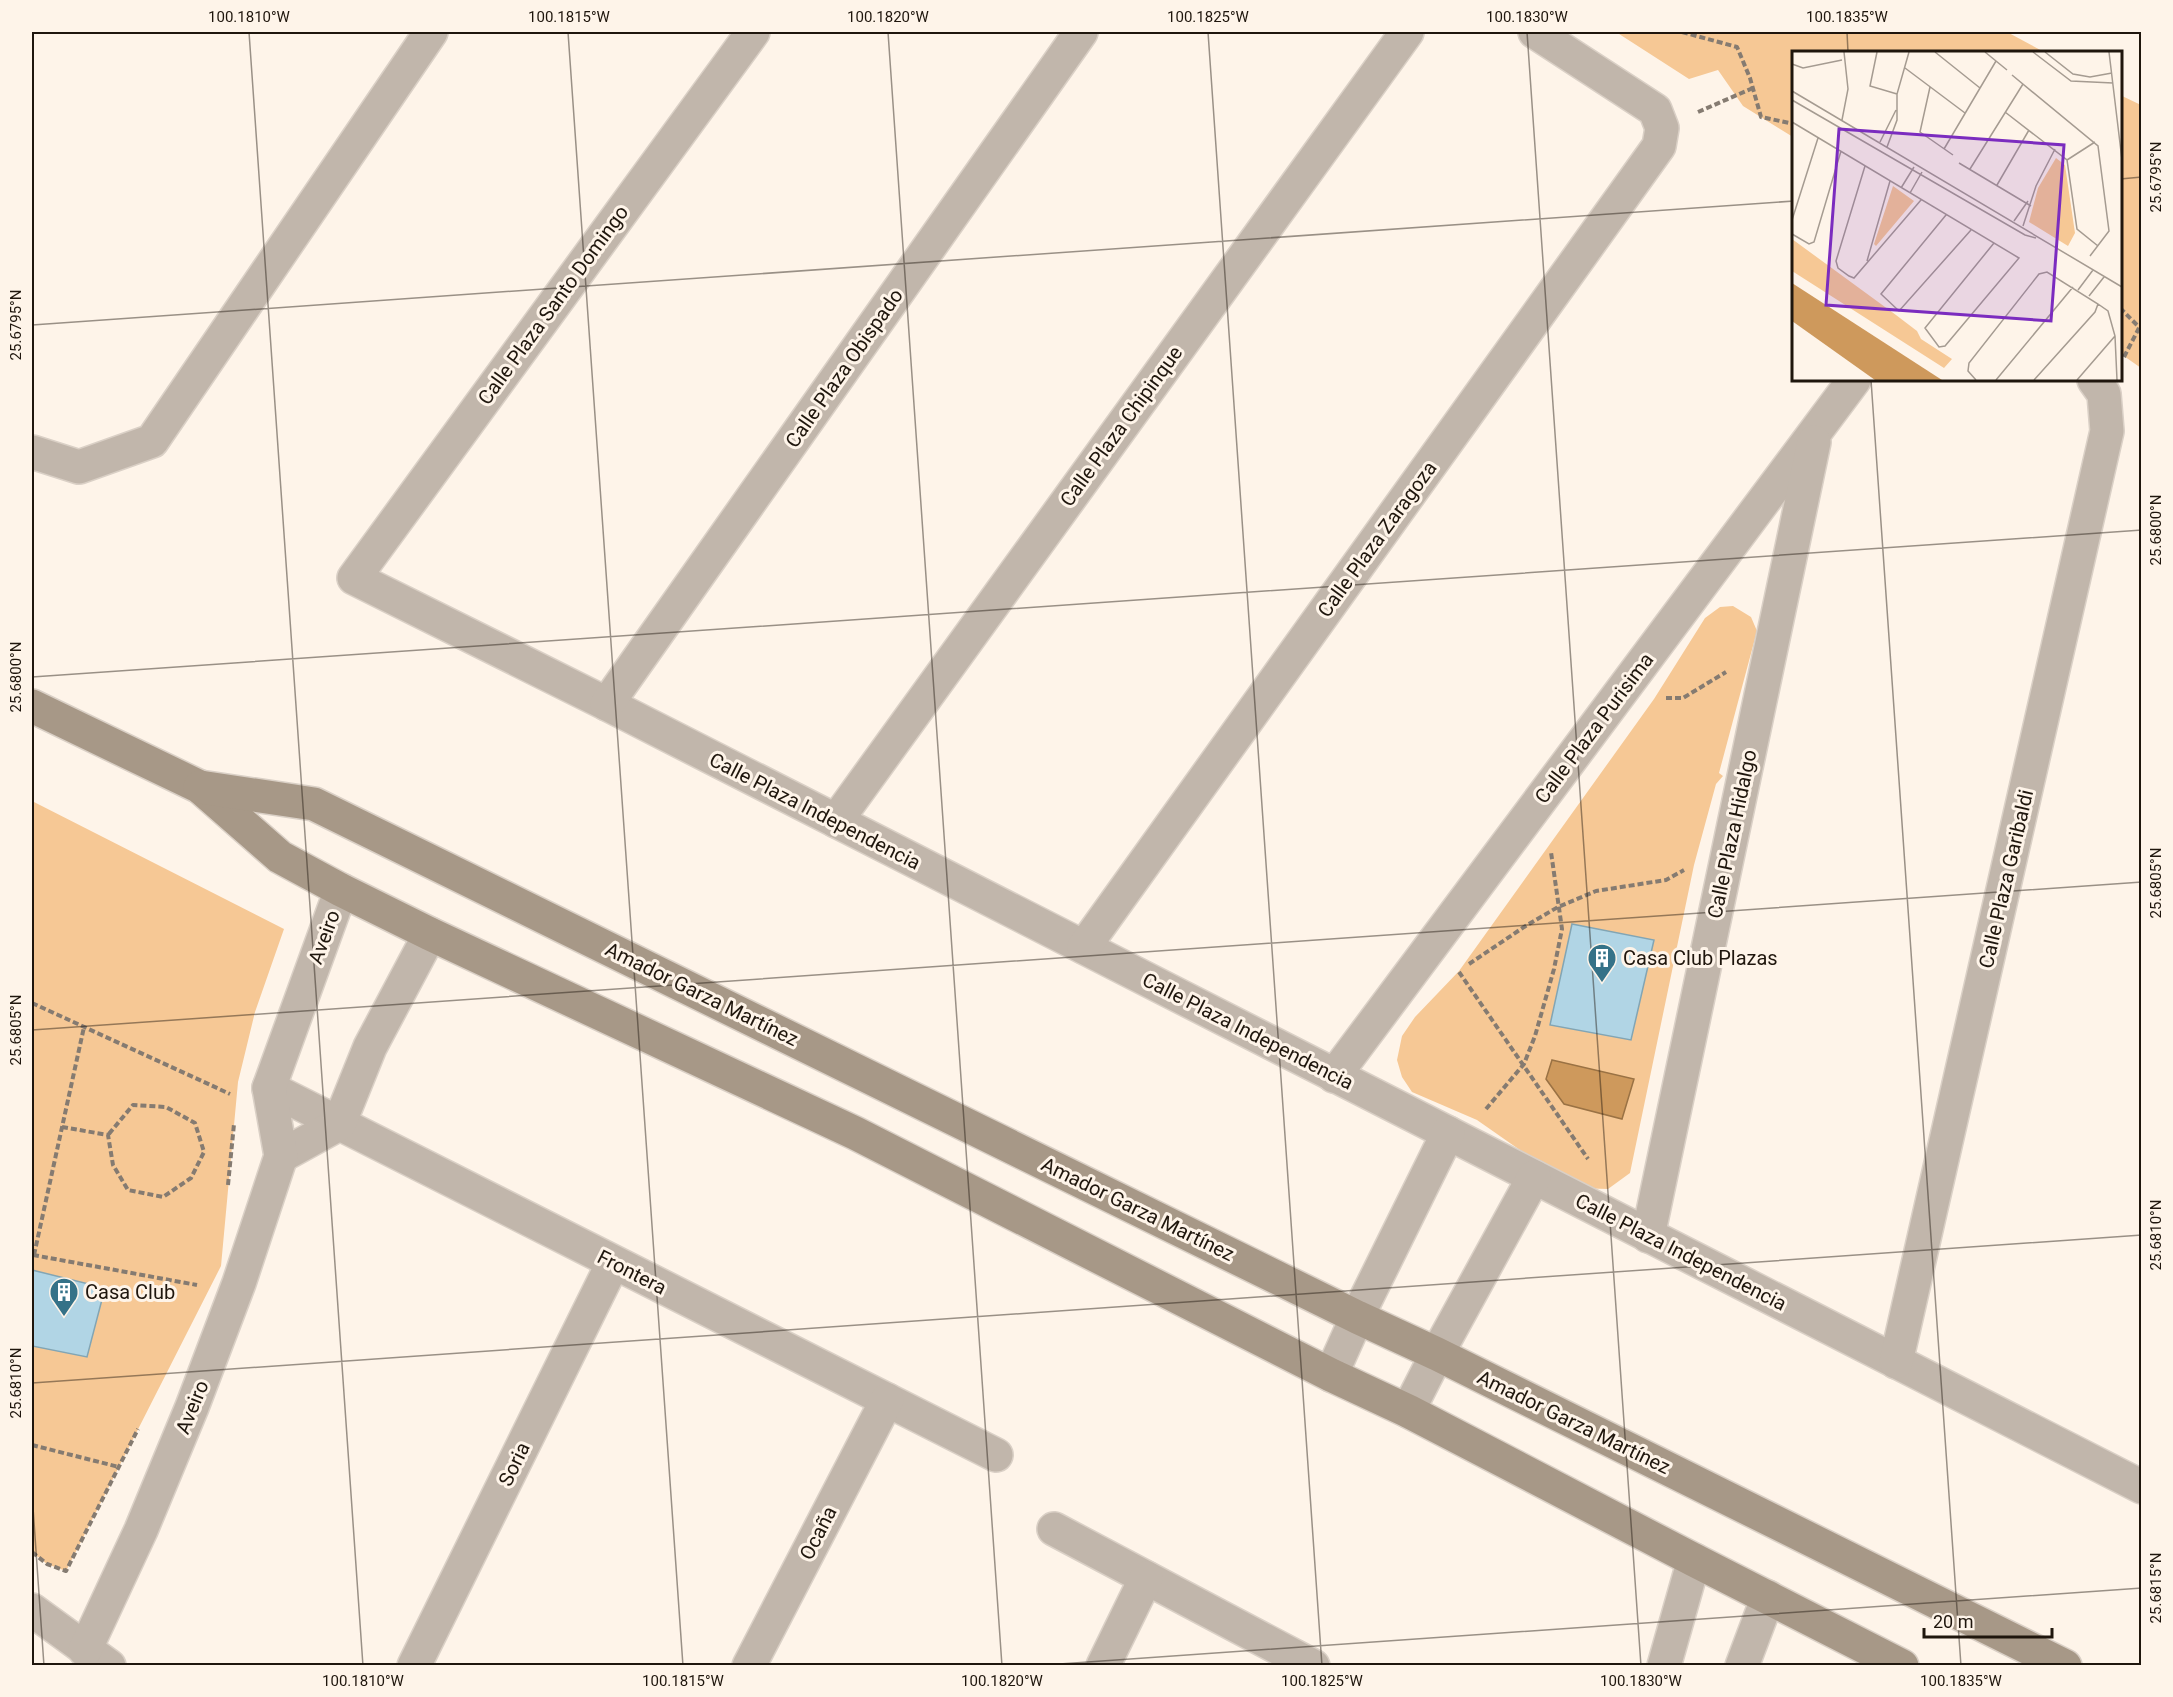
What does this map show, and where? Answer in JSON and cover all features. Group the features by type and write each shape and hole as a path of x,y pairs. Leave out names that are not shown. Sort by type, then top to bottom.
{"street":[{"path":"32,452 79,467 152,441 431,32"},
{"name":"Calle Plaza Santo Domingo","path":"354,578 753,32"},
{"name":"Calle Plaza Obispado","path":"607,704 1081,32"},
{"name":"Calle Plaza Chipinque","path":"836,821 1407,32"},
{"path":"1535,32 1655,110 1662,128"},
{"name":"Calle Plaza Zaragoza","path":"1084,947 1659,146 1662,128"},
{"name":"Calle Plaza Purisima","path":"1334,1076 1853,381"},
{"name":"Calle Plaza Garibaldi","path":"1896,1362 2107,431 2099,387"},
{"name":"Calle Plaza Hidalgo","path":"1648,1236 1816,431"},
{"name":"Calle Plaza Independencia","path":"354,578 607,704 1896,1362 2141,1482"},
{"name":"Amador Garza Martínez","path":"32,706 200,787 280,857 341,890 855,1133 1331,1375 1408,1411 1902,1665"},
{"name":"Amador Garza Martínez","path":"200,787 314,804 1357,1317 1437,1354 2065,1665"},
{"name":"Aveiro","path":"97,1658 141,1530 192,1407 239,1283 281,1156 269,1088 341,890"},
{"path":"281,1156 339,1124 370,1047 430,934"},
{"name":"Frontera","path":"269,1088 996,1455"},
{"path":"1331,1375 1357,1317 1448,1133"},
{"path":"1408,1411 1534,1178"},
{"name":"Soria","path":"414,1665 613,1263"},
{"name":"Ocaña","path":"749,1665 887,1401"},
{"path":"1054,1529 1313,1665"},
{"path":"1664,1665 1694,1560"},
{"path":"1102,1665 1146,1578"},
{"path":"1742,1665 1768,1597"},
{"path":"32,1610 97,1658"}],"path":[{"path":"1682,32 1737,48 1753,88 1761,117 1792,124"},
{"path":"1662,128 1753,88"},
{"path":"2122,309 2140,329 2122,361"},
{"path":"1664,698 1683,698 1716,680 1734,666"},
{"path":"1484,1112 1524,1064 1535,1036 1554,969 1562,929 1550,845 1543,855"},
{"path":"1468,964 1558,907 1596,891 1666,880 1685,870"},
{"path":"1451,979 1459,971 1589,1160"},
{"path":"32,1003 236,1097"},
{"path":"84,1027 33,1255 198,1286"},
{"path":"133,1105 166,1107 195,1123 204,1152 191,1178 163,1197 128,1190 113,1165 108,1135 133,1105"},
{"path":"228,1187 234,1119"},
{"path":"62,1127 108,1135"},
{"path":"32,1552 47,1564 66,1571 140,1425"},
{"path":"32,1445 118,1467"}],"shaded area":[{"path":"1616,32 2007,32 2042,51 1792,51 1792,136 1743,106 1718,70 1689,79"},
{"path":"2122,96 2141,105 2141,368 2122,355"},
{"path":"1733,606 1751,617 1757,631 1719,773 1723,776 1716,784 1694,865 1630,1173 1608,1189 1574,1188 1477,1120 1412,1092 1402,1077 1397,1060 1402,1036 1415,1017 1459,971 1654,699 1705,618 1720,607"},
{"path":"32,801 284,929 255,1012 238,1082 221,1266 66,1571 47,1564 32,1552"},
{"path":"1552,1060 1634,1079 1622,1119 1564,1104 1546,1079"}],"building":[{"name":"Casa Club Plazas","path":"1572,924 1654,940 1631,1040 1550,1025"},
{"name":"Casa Club","path":"32,1270 105,1288 87,1357 32,1346"}],"place":[{"name":"Casa Club Plazas","path":"1602,984"},
{"name":"Casa Club","path":"64,1318"}]}
